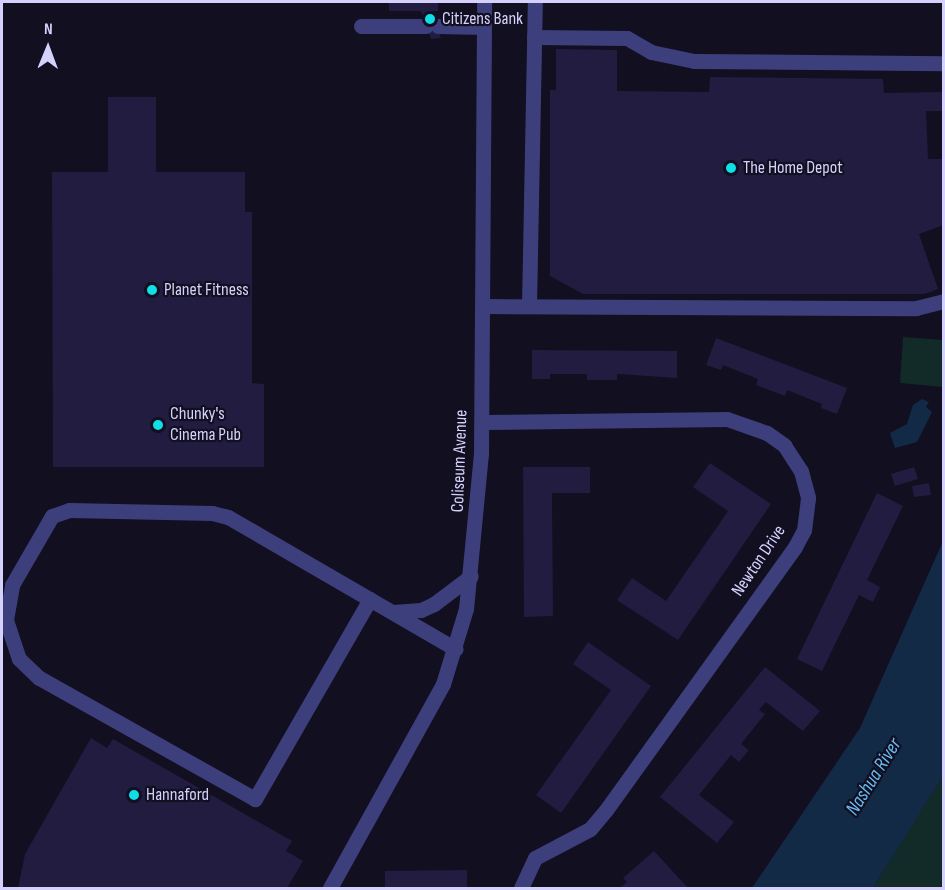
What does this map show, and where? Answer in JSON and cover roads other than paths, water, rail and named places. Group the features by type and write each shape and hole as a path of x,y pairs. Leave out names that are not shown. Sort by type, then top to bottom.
{"street":[{"name":"Coliseum Avenue","path":"330,888 423,722 456,649 471,576 482,422 484,2"},
{"path":"529,306 534,2"},
{"path":"361,26 484,27"},
{"path":"534,37 627,38 651,52 694,61 944,63"},
{"path":"483,306 916,308 944,301"},
{"name":"Newton Drive","path":"482,422 727,419 768,433 784,445 801,471 808,498 804,530 795,547 606,810 590,829 535,858 521,888"},
{"path":"370,599 255,799 39,678 19,659 6,620 12,585 45,524 52,516 69,510 212,513 228,517 393,612 456,649"},
{"path":"393,612 421,610 434,604 471,576"}],"water":[{"path":"922,399 929,402 926,407 932,412 917,442 895,448 890,433 907,424 913,405"},
{"name":"Nashua River","path":"943,541 943,776 873,888 752,888 860,728"}],"place":[{"name":"Citizens Bank","path":"430,19"},
{"name":"The Home Depot","path":"731,168"},
{"name":"Planet Fitness","path":"152,290"},
{"name":"Chunky's Cinema Pub","path":"158,425"},
{"name":"Hannaford","path":"134,795"}]}
